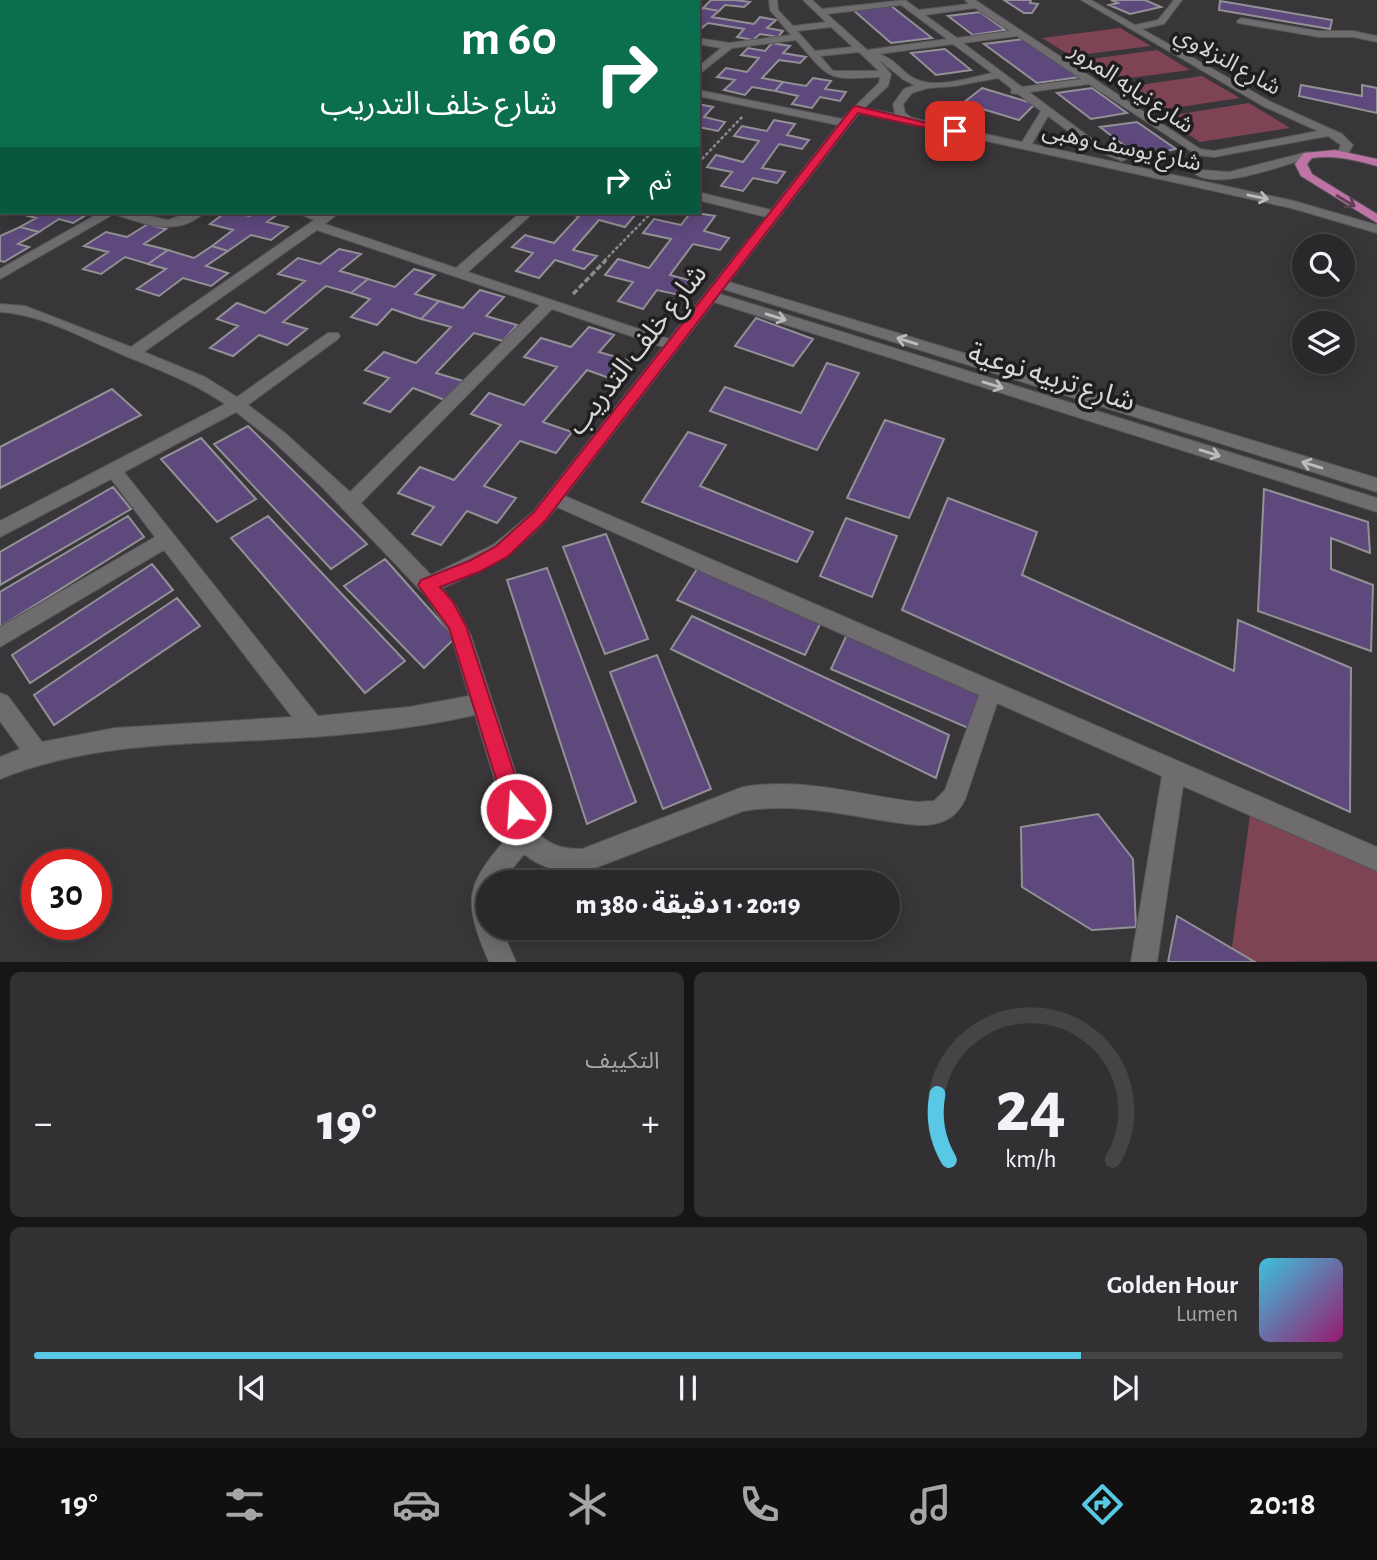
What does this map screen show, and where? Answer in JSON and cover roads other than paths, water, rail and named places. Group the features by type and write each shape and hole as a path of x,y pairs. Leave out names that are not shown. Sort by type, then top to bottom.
{"main road":[{"path":"1350,153 1377,163"},
{"path":"1377,155 1308,155 1301,164 1307,176 1377,219"}],"street":[{"path":"773,0 774,10 826,70 842,76 886,74"},
{"path":"807,0 886,74"},
{"name":"شارع النزلاوي","path":"1084,0 1267,104 1330,132"},
{"path":"1132,28 1161,22 1178,0"},
{"path":"820,12 902,1"},
{"name":"شارع يوسف وهبى","path":"902,1 1046,111 1111,154 1223,183 1377,229"},
{"path":"917,13 973,3"},
{"name":"شارع نيابه المرور","path":"973,3 1192,150 1203,154 1330,132"},
{"path":"1241,21 1325,35 1353,34 1377,39"},
{"path":"700,41 729,46 832,24"},
{"path":"812,54 863,52 1018,33"},
{"path":"700,70 729,46"},
{"path":"863,52 886,58 910,80 929,84"},
{"name":"شارع خلف التدريب","path":"427,585 475,566 501,552 522,535 856,109 884,84 886,74"},
{"path":"908,120 900,114 898,104 908,91 929,84 999,75"},
{"path":"953,82 1021,92 1091,82"},
{"path":"700,93 843,126"},
{"path":"700,100 843,126"},
{"name":"شارع يوسف وهبى","path":"856,109 1026,146 1223,183 1308,155"},
{"path":"1026,146 1046,111"},
{"path":"1330,132 1347,145 1350,153"},
{"path":"700,196 774,215"},
{"path":"0,275 107,214"},
{"path":"126,214 166,226 195,214"},
{"path":"458,274 526,214"},
{"path":"132,353 324,218 458,274 673,345"},
{"name":"شارع تربيه نوعية","path":"715,290 1377,485"},
{"name":"شارع تربيه نوعية","path":"715,290 1377,505"},
{"path":"350,503 554,306"},
{"path":"0,308 20,309 198,380 238,404 350,503 427,585 446,607 457,626 524,836 534,849 548,858 565,862 582,861 743,799 765,794 808,794 919,814 941,811 954,797 991,690"},
{"path":"0,530 238,404 333,336"},
{"path":"113,470 313,725"},
{"path":"553,498 1377,859"},
{"path":"0,638 167,539"},
{"path":"0,703 37,753"},
{"path":"0,768 62,746 110,738 380,723 482,703"},
{"path":"1144,961 1174,770"},
{"path":"503,961 483,918 482,894 488,878 524,836"}]}
